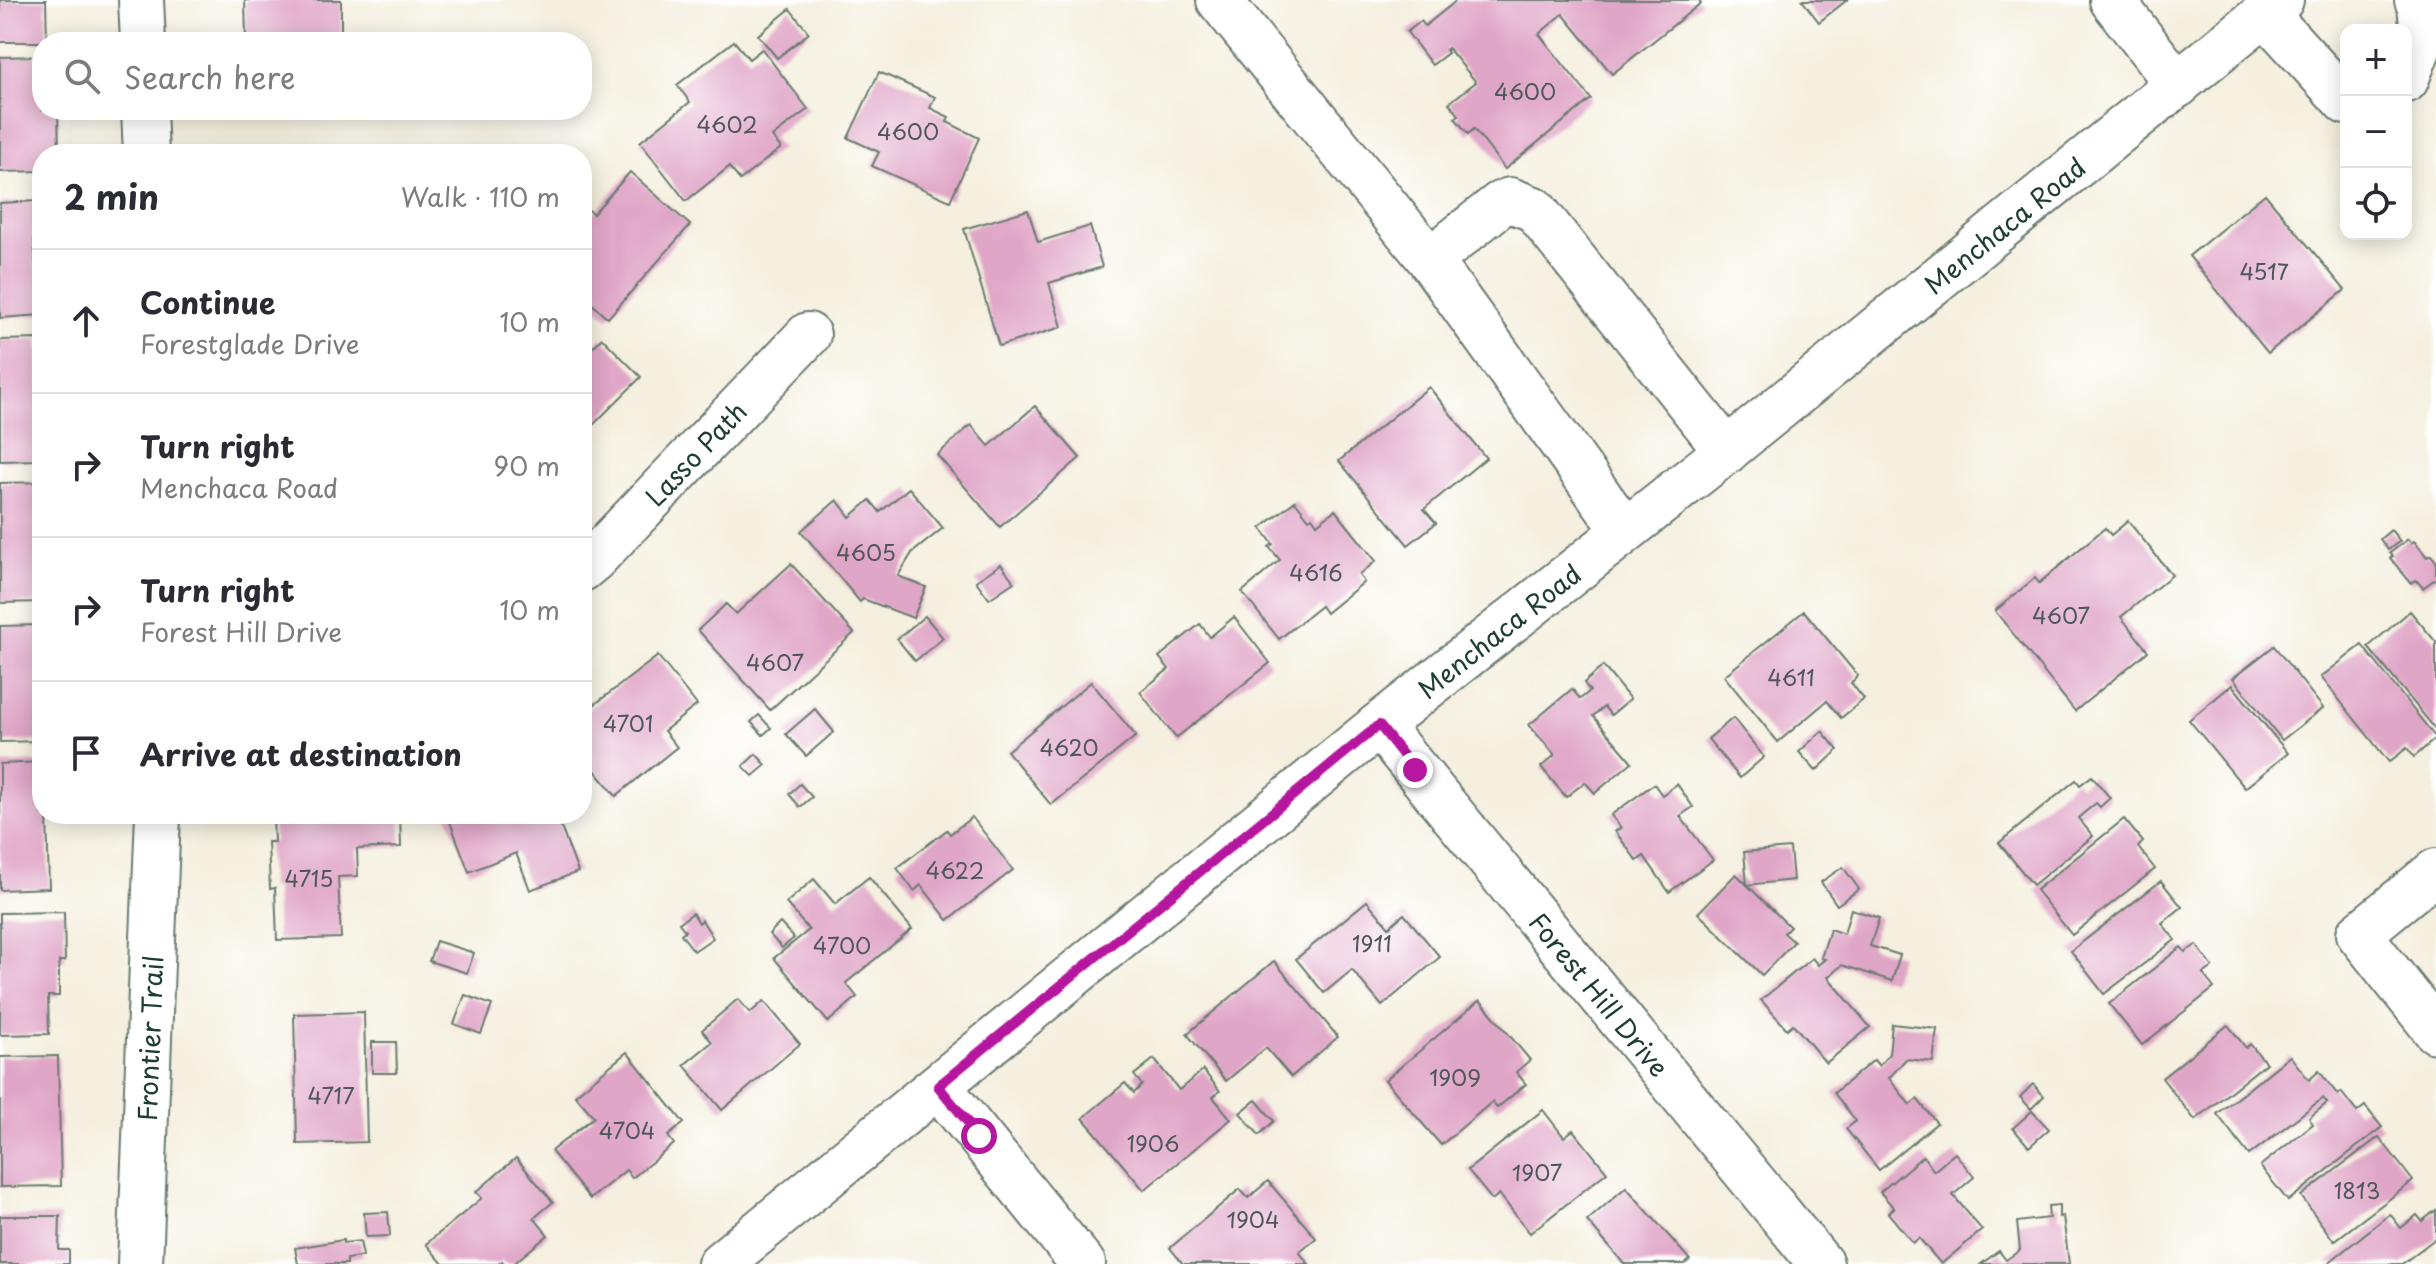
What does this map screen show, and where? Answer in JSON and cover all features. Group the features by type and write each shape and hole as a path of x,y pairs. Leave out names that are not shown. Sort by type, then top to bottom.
{"street":[{"path":"141,0 143,32"},
{"path":"1219,0 1430,260 1624,530"},
{"path":"2112,0 2178,85"},
{"path":"2412,65 2423,37 2417,0"},
{"path":"2273,7 2341,96"},
{"name":"Menchaca Road","path":"720,1264 1379,725 1727,451 2273,7"},
{"path":"144,120 146,144"},
{"path":"1430,260 1500,204 1510,200 1534,209 1727,451"},
{"name":"Lasso Path","path":"592,561 808,335"},
{"name":"Forest Hill Drive","path":"1379,725 1821,1264"},
{"name":"Frontier Trail","path":"140,1264 158,824"},
{"path":"2436,871 2359,934 2436,1031"},
{"path":"938,1086 1083,1264"}],"building":[{"path":"0,0 46,0 47,32 32,32 32,42 0,42"},
{"path":"245,0 341,0 341,32 246,32"},
{"path":"1457,0 1699,0 1701,3 1612,74 1563,14 1539,34 1591,99 1505,169 1474,129 1468,134 1455,118 1459,115 1449,103 1476,82 1448,48 1448,53 1432,65 1407,32 1421,21 1425,26"},
{"path":"1802,0 1847,0 1819,22"},
{"path":"790,9 809,33 777,58 758,35"},
{"path":"734,41 749,59 762,49 808,109 772,137 781,148 740,180 729,167 686,201 640,142 690,102 677,85"},
{"path":"32,56 32,120 58,120 59,144 32,144 32,171 0,172 0,57"},
{"path":"879,72 935,97 930,108 949,117 947,122 979,138 950,201 872,166 879,152 848,138"},
{"path":"630,172 690,225 608,318 592,304 593,214"},
{"path":"2265,194 2345,290 2268,353 2189,256"},
{"path":"32,201 32,316 0,318 0,203"},
{"path":"1028,210 1038,242 1090,226 1102,267 1049,283 1062,327 999,346 964,229"},
{"path":"602,338 641,377 592,426 592,348"},
{"path":"32,339 32,460 0,461 0,340"},
{"path":"1429,387 1486,458 1424,509 1436,523 1408,545 1339,461"},
{"path":"1035,406 1080,458 1000,527 937,455 971,425 989,446"},
{"path":"32,482 32,602 0,603 0,483"},
{"path":"909,488 943,528 912,553 898,576 926,587 913,618 863,599 860,602 801,531 837,500 850,517 870,500 880,512"},
{"path":"1295,501 1317,524 1335,510 1376,561 1359,575 1364,582 1326,613 1321,606 1279,639 1242,592 1280,560 1269,547 1273,544 1261,528"},
{"path":"2128,521 2172,575 2121,617 2148,651 2075,711 1995,611 2035,578 2039,583 2105,528 2111,535"},
{"path":"2391,530 2400,541 2388,550 2380,539"},
{"path":"2408,539 2411,543 2414,541 2427,557 2431,555 2436,561 2436,578 2423,588 2416,580 2411,583 2390,558 2393,556 2390,553"},
{"path":"791,564 854,633 770,710 698,630 726,604 736,614"},
{"path":"1001,564 1014,582 989,599 976,581"},
{"path":"1804,611 1858,676 1851,683 1864,699 1841,718 1827,701 1778,742 1724,676"},
{"path":"2410,611 2436,642 2436,730 2368,647"},
{"path":"925,616 943,638 915,661 897,639"},
{"path":"1234,617 1270,663 1176,738 1140,692 1169,669 1159,657 1200,624 1210,637"},
{"path":"32,625 32,741 0,742 0,626"},
{"path":"2362,645 2436,738 2414,757 2407,748 2389,762 2321,677"},
{"path":"2274,646 2323,708 2282,740 2233,678"},
{"path":"658,656 697,705 664,731 677,747 616,796 592,767 592,706"},
{"path":"1603,666 1630,699 1611,715 1604,707 1593,716 1632,762 1595,793 1585,782 1566,797 1541,767 1555,755 1529,725 1572,689 1580,699 1590,691 1584,683"},
{"path":"1091,682 1136,736 1051,805 1007,751"},
{"path":"2232,685 2288,753 2245,788 2189,720"},
{"path":"815,709 834,732 806,756 786,734"},
{"path":"759,715 771,728 763,735 751,722"},
{"path":"1733,718 1764,757 1740,778 1708,739"},
{"path":"1822,731 1838,750 1816,771 1799,752"},
{"path":"756,754 766,765 753,776 743,766"},
{"path":"32,762 32,824 47,824 49,888 0,890 0,764"},
{"path":"2092,776 2110,798 2100,807 2096,803 2078,818 2093,836 2033,885 1999,843 2076,780 2080,785"},
{"path":"800,784 812,797 800,807 789,794"},
{"path":"1654,784 1662,795 1677,784 1693,807 1680,816 1713,860 1669,892 1644,856 1637,861 1615,831 1621,828 1611,815"},
{"path":"972,817 1013,870 948,920 921,885 914,891 897,868 947,830 950,834"},
{"path":"2124,819 2143,842 2138,847 2155,869 2072,935 2036,890"},
{"path":"273,824 400,824 401,847 357,849 358,876 338,877 341,938 277,940 275,888 270,889 268,842 274,842"},
{"path":"451,824 560,824 578,872 530,890 516,853 469,872"},
{"path":"1790,848 1793,880 1747,885 1744,852"},
{"path":"1843,867 1859,889 1837,905 1821,882"},
{"path":"1736,874 1790,927 1784,933 1794,942 1762,975 1698,913"},
{"path":"869,877 912,929 846,983 857,997 828,1022 774,958 809,930 786,903 814,879 835,904"},
{"path":"2161,881 2182,907 2162,923 2175,940 2104,994 2071,951"},
{"path":"1367,901 1389,927 1404,914 1440,957 1382,1006 1352,970 1324,993 1296,959"},
{"path":"1851,909 1879,918 1870,946 1900,955 1892,981 1842,965 1828,977 1870,1027 1826,1063 1793,1024 1787,1029 1761,1000 1812,958 1818,965 1825,959 1821,958 1830,929 1844,934"},
{"path":"64,912 65,961 59,961 59,996 48,996 49,1034 0,1035 0,913"},
{"path":"693,913 699,923 702,920 713,938 694,951 681,934 685,931 679,923"},
{"path":"780,923 794,938 782,948 769,934"},
{"path":"436,941 474,953 467,973 429,961"},
{"path":"2196,945 2213,967 2203,974 2214,988 2142,1045 2109,1004 2181,947 2185,952"},
{"path":"1274,961 1338,1037 1291,1077 1266,1048 1226,1081 1187,1034"},
{"path":"465,995 492,1005 481,1034 454,1024"},
{"path":"738,999 750,1013 764,1001 800,1044 722,1110 684,1065 712,1042 702,1030"},
{"path":"1480,1000 1530,1060 1516,1072 1526,1084 1497,1108 1492,1102 1441,1145 1385,1080"},
{"path":"364,1012 367,1142 297,1144 294,1014"},
{"path":"1892,1024 1937,1029 1933,1062 1906,1059 1889,1078 1910,1105 1917,1099 1937,1123 1879,1170 1846,1129 1856,1121 1834,1093 1874,1060 1879,1066 1889,1054"},
{"path":"2228,1025 2246,1048 2250,1044 2266,1063 2195,1120 2162,1078"},
{"path":"372,1042 396,1042 397,1073 372,1073"},
{"path":"627,1052 684,1123 668,1136 674,1144 632,1178 626,1170 590,1199 551,1151 594,1117 575,1095"},
{"path":"58,1056 61,1186 0,1187 0,1057"},
{"path":"2290,1056 2309,1080 2319,1071 2357,1112 2365,1106 2382,1127 2288,1201 2260,1166 2313,1124 2309,1118 2327,1103 2323,1098 2249,1155 2217,1114"},
{"path":"1154,1059 1179,1090 1203,1070 1220,1091 1213,1097 1231,1119 1144,1190 1083,1118 1125,1083 1134,1093 1142,1085 1134,1075"},
{"path":"2033,1084 2044,1096 2031,1109 2020,1097"},
{"path":"1256,1100 1274,1121 1259,1135 1240,1113"},
{"path":"1543,1110 1564,1137 1573,1130 1607,1172 1530,1233 1499,1194 1492,1200 1468,1170"},
{"path":"2032,1111 2049,1129 2029,1147 2013,1128"},
{"path":"2379,1137 2413,1181 2334,1241 2301,1196"},
{"path":"1955,1153 1974,1177 1953,1195 1982,1230 1941,1264 1919,1238 1913,1243 1888,1213 1894,1208 1880,1192 1923,1156 1934,1171"},
{"path":"516,1158 553,1202 534,1218 548,1235 513,1264 502,1261 498,1264 443,1264 426,1244 482,1198 476,1192"},
{"path":"1268,1181 1316,1238 1299,1252 1309,1264 1183,1264 1170,1248 1240,1189 1248,1198"},
{"path":"1626,1187 1690,1260 1685,1264 1624,1264 1587,1221"},
{"path":"2059,1205 2069,1264 1981,1264 1999,1251 2006,1260 2020,1250 2017,1222 2049,1218 2048,1206"},
{"path":"2436,1210 2436,1238 2402,1264 2327,1264 2390,1214 2401,1228 2417,1215 2422,1221"},
{"path":"388,1212 390,1236 366,1237 364,1213"},
{"path":"0,1216 60,1216 59,1250 69,1250 69,1264 0,1264"},
{"path":"343,1240 343,1243 360,1241 363,1256 347,1259 347,1264 298,1264 295,1248"}],"route":[{"path":"979,1136 938,1086 1379,725 1415,770"}]}
